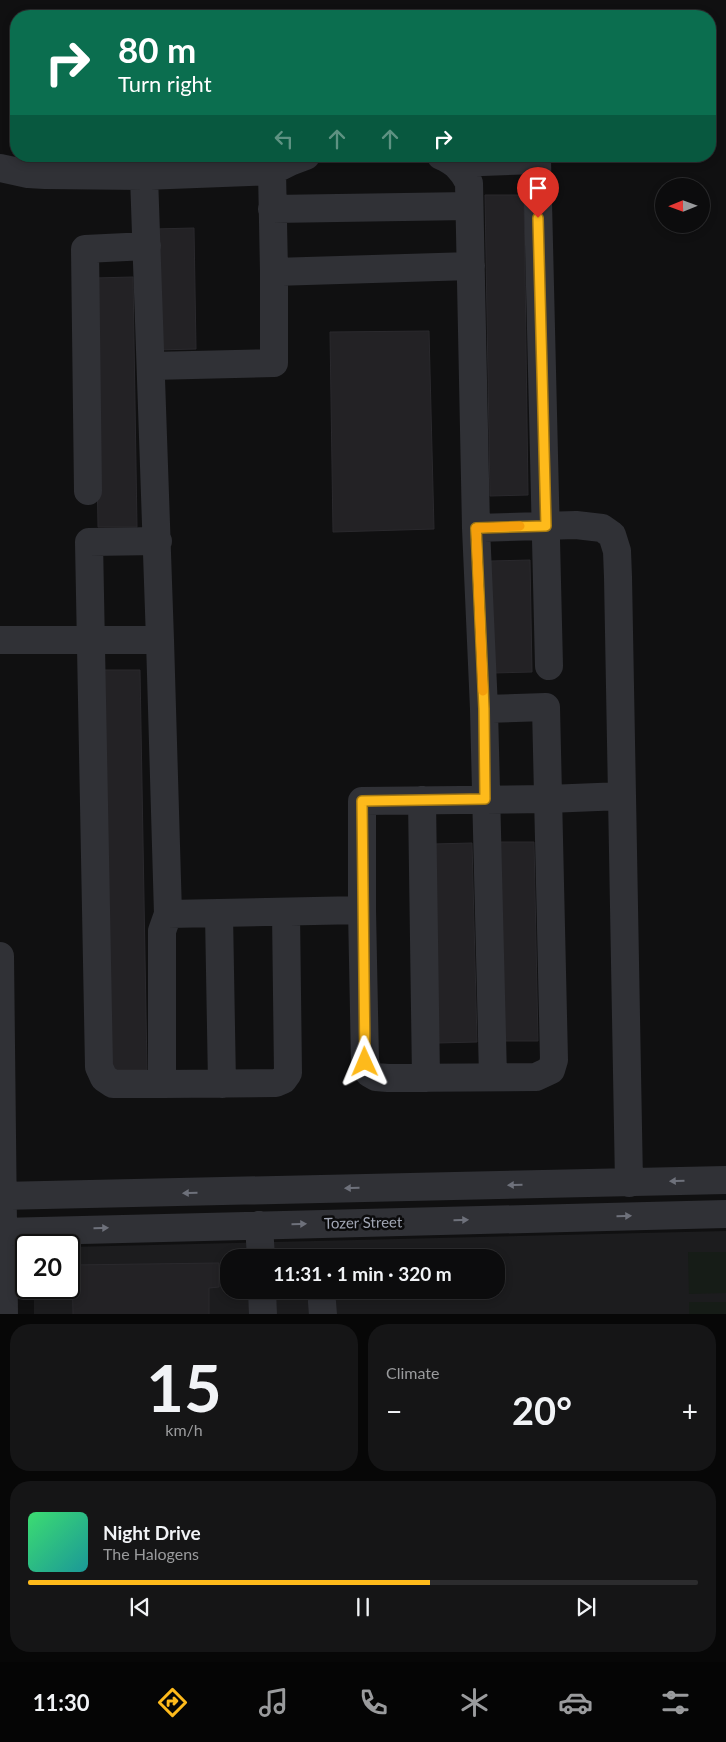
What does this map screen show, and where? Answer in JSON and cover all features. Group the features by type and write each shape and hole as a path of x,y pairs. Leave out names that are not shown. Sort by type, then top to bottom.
{"street":[{"path":"0,168 28,174 45,175 144,176 272,172 290,162"},
{"path":"451,162 465,174 469,184 476,528 484,709 493,1077"},
{"path":"537,162 549,666"},
{"path":"151,366 274,363 272,172"},
{"path":"144,176 158,541 168,914 162,932 162,1084"},
{"path":"272,209 469,206"},
{"path":"88,492 85,249 147,246"},
{"path":"274,272 471,266"},
{"path":"476,528 576,524 602,528 612,535 617,551 629,1182"},
{"path":"158,541 89,542 99,1067 104,1078 113,1084 276,1083 283,1080 288,1073 286,913"},
{"path":"0,640 160,640"},
{"path":"484,709 546,707 548,799 554,1060 551,1070 536,1077 388,1078 376,1077 369,1073 365,1062 362,801 548,799 622,796"},
{"path":"422,800 426,1078"},
{"path":"168,914 362,910"},
{"path":"219,914 222,1084"},
{"path":"0,956 4,1314"},
{"path":"2,1196 726,1180"},
{"name":"Tozer Street","path":"2,1232 726,1214"},
{"path":"259,1225 260,1249"},
{"path":"262,1299 263,1314"}],"shaded area":[{"path":"726,1231 726,1314 34,1314 34,1299 80,1299 80,1247"},
{"path":"688,1252 726,1252 726,1293 689,1294"},
{"path":"689,1302 726,1302 726,1314 689,1314"}],"building":[{"path":"485,195 524,195 528,495 490,496"},
{"path":"194,228 196,349 157,350 154,229"},
{"path":"133,277 137,527 98,527 94,278"},
{"path":"429,331 434,529 333,532 330,332"},
{"path":"530,560 532,672 493,673 491,561"},
{"path":"101,670 140,670 147,1070 109,1070"},
{"path":"495,842 534,842 538,1041 499,1041"},
{"path":"472,843 477,1042 437,1043 433,844"},
{"path":"219,1263 219,1287 209,1288 209,1314 73,1314 73,1299 80,1299 80,1265"}],"slow traffic":[{"path":"483,691 476,528 520,526"}],"route":[{"path":"365,1062 362,801 485,799 484,709 476,528 546,526 538,218"}]}
